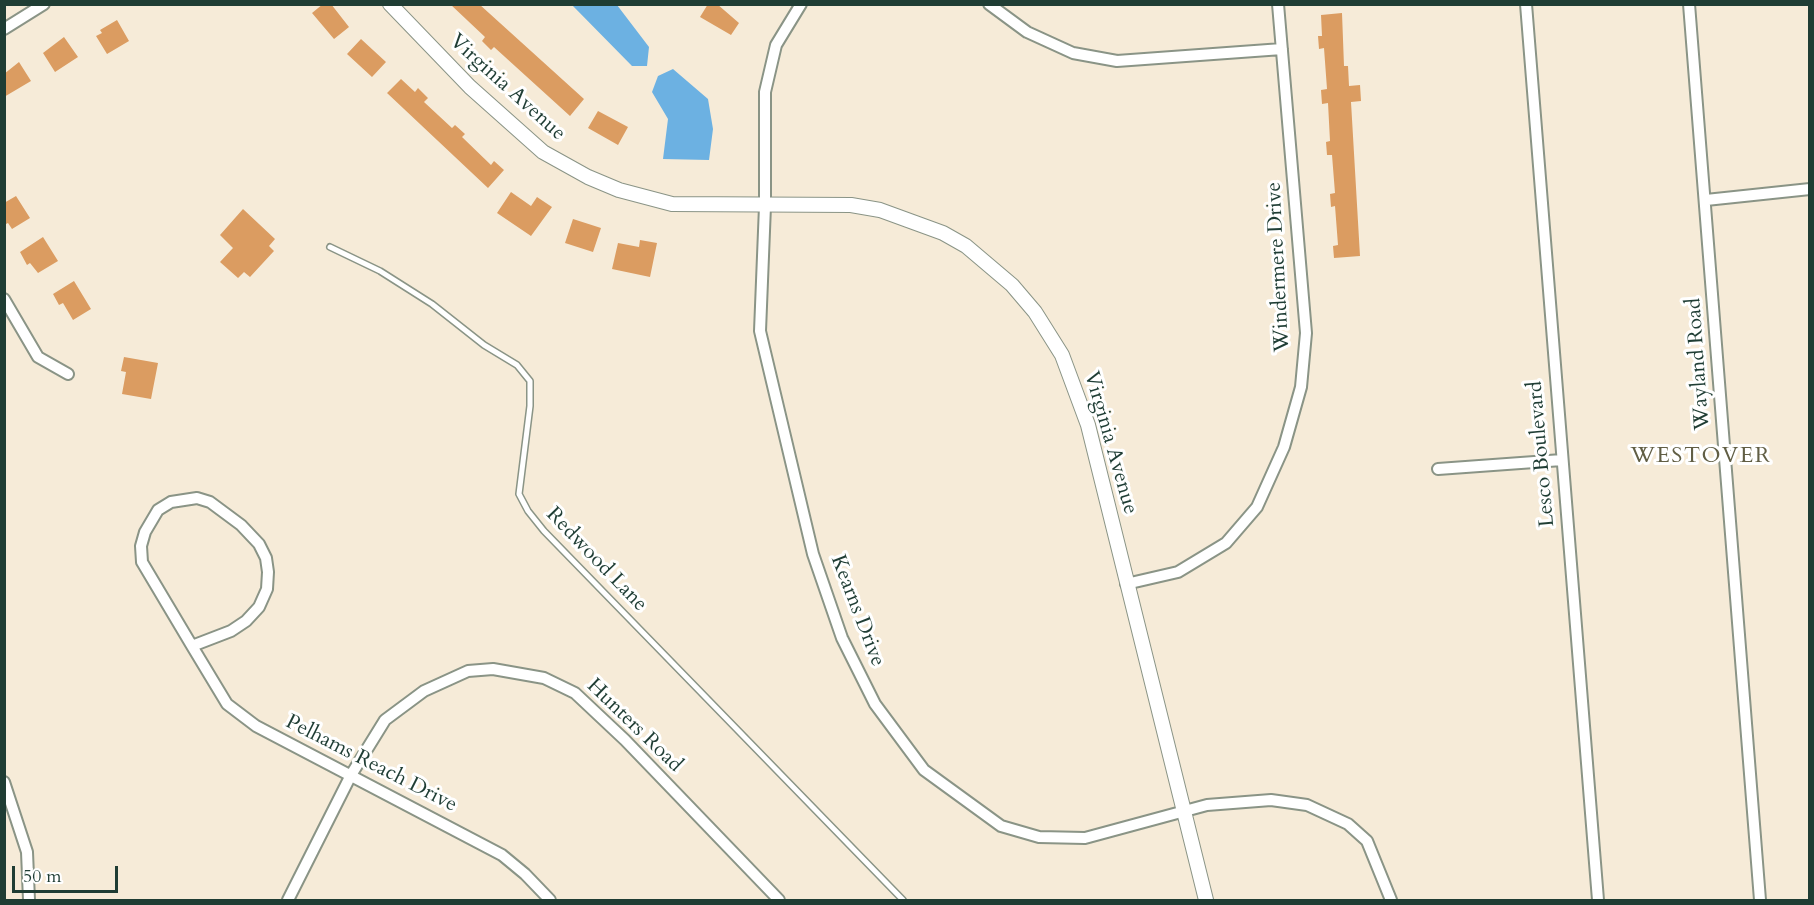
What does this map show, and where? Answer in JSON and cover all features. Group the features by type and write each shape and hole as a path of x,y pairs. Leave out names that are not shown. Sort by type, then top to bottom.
{"street":[{"path":"4,29 44,4"},
{"name":"Virginia Avenue","path":"390,4 470,87 557,161 619,190 672,204 851,205 880,210 943,233 966,246 1012,285 1035,312 1062,355 1088,425 1206,900"},
{"path":"783,4 797,8"},
{"path":"989,4 1028,32 1073,53 1117,61 1282,49"},
{"name":"Windermere Drive","path":"1126,584 1178,572 1226,543 1257,507 1284,447 1301,387 1306,333 1278,4"},
{"name":"Lesco Boulevard","path":"1526,4 1598,900"},
{"name":"Wayland Road","path":"1689,4 1760,900"},
{"name":"Kearns Drive","path":"797,8 776,45 765,92 765,206 760,331 813,554 842,638 875,704 924,770 1001,826 1040,837 1085,838 1208,805 1271,800 1307,805 1329,813 1348,824 1366,841 1391,900"},
{"path":"1706,200 1809,189"},
{"path":"4,299 38,357 68,374"},
{"path":"1438,469 1562,460"},
{"name":"Pelhams Reach Drive","path":"192,646 231,631 246,621 259,607 267,589 268,572 259,544 241,525 210,502 197,498 171,502 158,510 145,532 141,546 142,562 192,646 227,704 256,726 502,855 525,874 550,900"},
{"name":"Hunters Road","path":"288,900 351,776 385,720 424,691 468,671 493,669 544,678 574,693 625,740 779,900"},
{"path":"4,782 27,852 29,900"}],"lane":[{"name":"Redwood Lane","path":"330,247 380,272 432,304 484,345 517,365 530,381 530,406 519,494 528,511 544,531 903,900"}],"water":[{"path":"572,5 617,5 649,47 647,66 632,66"},
{"path":"673,69 708,99 713,129 709,160 663,159 668,119 652,92 658,76"}],"building":[{"path":"323,4 331,4 349,27 334,39 312,13"},
{"path":"450,4 479,4 584,99 570,116 494,47 491,50 482,41 485,37"},
{"path":"708,4 717,4 739,23 731,35 700,17"},
{"path":"1342,13 1344,66 1348,66 1349,86 1360,85 1361,101 1351,102 1360,256 1334,258 1333,246 1338,245 1335,206 1331,207 1330,194 1335,193 1332,155 1327,155 1326,142 1330,141 1328,103 1322,104 1321,90 1327,89 1324,48 1319,49 1318,36 1322,36 1321,15"},
{"path":"117,20 129,41 107,54 96,36 102,33 100,30"},
{"path":"64,37 78,57 55,72 43,53"},
{"path":"361,39 386,62 372,77 347,54"},
{"path":"19,62 31,81 4,97 4,74"},
{"path":"401,79 415,92 418,88 428,98 424,102 452,128 455,125 465,134 462,137 491,165 494,161 504,170 488,188 387,93"},
{"path":"598,111 628,127 618,145 588,128"},
{"path":"511,192 531,206 537,197 552,207 531,236 497,213"},
{"path":"16,196 30,218 12,229 8,223 4,225 4,203"},
{"path":"243,209 275,239 269,246 274,251 250,277 244,272 238,278 220,262 233,248 220,235"},
{"path":"573,219 601,228 593,252 565,243"},
{"path":"43,237 58,261 38,273 30,263 27,265 20,252"},
{"path":"640,240 657,243 650,277 612,269 618,243 639,247"},
{"path":"74,281 91,309 73,320 63,303 59,305 53,294"},
{"path":"124,357 158,363 151,399 122,394 126,372 121,371"}],"district":[{"name":"WESTOVER","path":"1701,457"}]}
